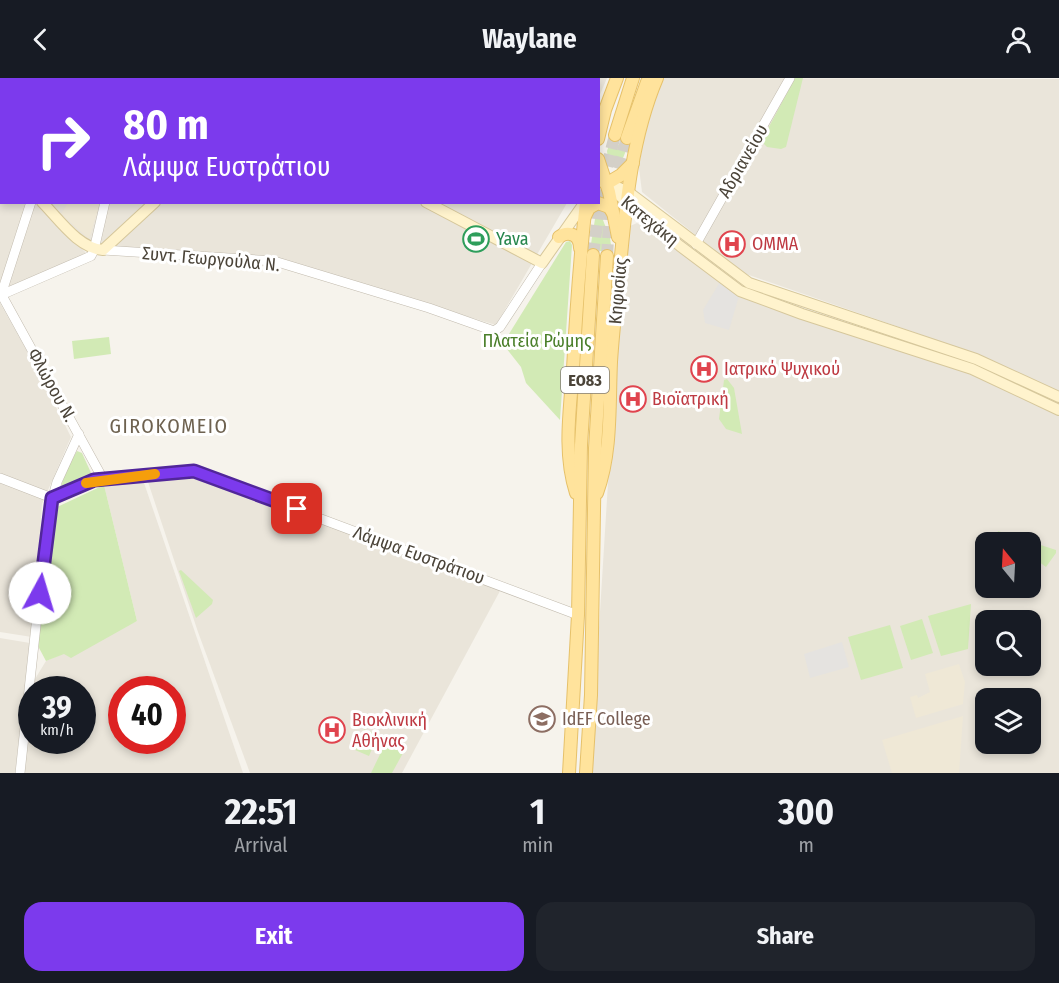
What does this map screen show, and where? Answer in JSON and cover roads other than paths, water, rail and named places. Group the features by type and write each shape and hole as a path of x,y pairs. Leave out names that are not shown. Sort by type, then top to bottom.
{"main road":[{"path":"600,131 617,78"},
{"path":"633,78 621,136 648,78"},
{"name":"Κηφισίας","path":"593,505 604,475 607,450 612,351 626,197 642,120 657,78"},
{"path":"621,256 614,216 601,184 621,175 633,163"},
{"name":"Κατεχάκη","path":"601,184 626,197 696,244 749,284 976,359 1059,397"},
{"name":"Κατεχάκη","path":"626,197 740,291 802,314 972,369 1059,410"},
{"path":"44,204 82,243 99,250 153,204"},
{"path":"430,204 542,263 584,204"},
{"name":"Κηφισίας","path":"580,505 571,475 568,445 585,204"},
{"path":"584,217 589,208 596,204"},
{"path":"600,204 609,207 614,216"},
{"path":"559,237 566,234 574,235 579,240 580,248"},
{"name":"Κηφισίας","path":"569,773 593,255"},
{"name":"Κηφισίας","path":"586,773 591,695 593,505 607,256"}],"street":[{"name":"Αδριανείου","path":"696,244 789,78"},
{"path":"1,293 30,204"},
{"path":"1,293 84,260 99,250 105,204"},
{"name":"Συντ. Γεωργούλα Ν.","path":"99,250 274,261 429,308 494,331 500,327 542,263"},
{"name":"Φλώρου Ν.","path":"1,293 103,479"},
{"path":"20,773 52,498 79,434"},
{"name":"Λάμψα Ευστράτιου","path":"52,498 81,484 103,479 180,471 204,474 578,615"},
{"path":"0,478 52,498"}],"tunnel":[{"path":"600,201 615,135"},
{"path":"613,186 627,138"},
{"path":"593,255 600,204"},
{"path":"607,256 610,206"}],"place":[{"name":"Yava","path":"476,239"},
{"name":"OMMA","path":"732,244"},
{"name":"Ιατρικό Ψυχικού","path":"704,369"},
{"name":"Βιοϊατρική","path":"633,399"},
{"name":"IdEF College","path":"542,719"},
{"name":"Βιοκλινική Αθήνας","path":"332,730"}],"district":[{"name":"GIROKOMEIO","path":"169,426"}],"park label":[{"name":"Πλατεία Ρώμης","path":"537,341"}]}
